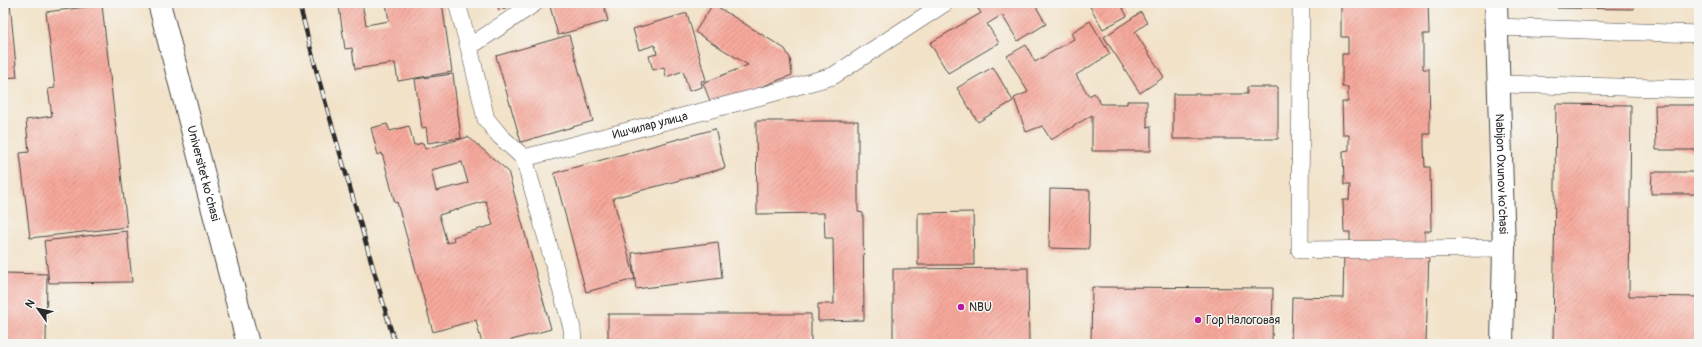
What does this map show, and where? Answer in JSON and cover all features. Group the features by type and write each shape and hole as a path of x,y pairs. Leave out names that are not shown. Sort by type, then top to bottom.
{"street":[{"name":"Universitet kо‘chasi","path":"159,3 248,344"},
{"name":"Nabijon Oxunov ko'chasi","path":"1496,3 1504,248 1502,344"}],"lane":[{"path":"457,3 486,120 500,136 524,158 572,328 573,344"},
{"path":"469,48 535,3"},
{"name":"Ишчилар улица","path":"524,158 758,98 833,76 945,3"},
{"path":"1301,3 1300,250 1504,248"},
{"path":"1497,27 1699,34"},
{"path":"1499,84 1699,89"}],"building":[{"path":"3,3 10,3 17,77 3,78"},
{"path":"362,3 366,25 389,21 386,3 442,3 452,72 398,81 395,63 355,69 352,48 345,49 339,6"},
{"path":"497,3 520,3 499,10"},
{"path":"549,3 611,3 604,6 608,21 558,35"},
{"path":"988,3 1034,3 1046,24 1018,41 1002,15 987,24 999,43 948,73 930,43 981,13 978,9"},
{"path":"1088,3 1120,3 1127,16 1103,29"},
{"path":"1428,3 1429,34 1423,34 1423,69 1429,69 1430,134 1424,134 1424,147 1425,167 1430,167 1431,231 1425,231 1425,246 1350,247 1350,232 1344,232 1343,200 1349,200 1350,185 1344,185 1343,151 1349,150 1349,135 1343,135 1342,102 1348,102 1348,87 1342,87 1342,54 1348,54 1348,37 1341,37 1341,4"},
{"path":"1557,3 1634,3 1634,9 1557,8"},
{"path":"713,4 785,49 790,58 792,75 712,106 703,83 748,65 695,32"},
{"path":"102,5 127,227 30,238 20,153 29,152 26,120 52,116 48,89 55,88 46,12"},
{"path":"1141,12 1147,23 1135,32 1164,77 1140,93 1104,37"},
{"path":"687,13 706,80 701,81 702,87 689,91 683,71 666,77 664,67 653,70 649,56 657,54 655,45 639,50 633,29"},
{"path":"1090,21 1110,54 1076,75 1089,96 1094,93 1101,104 1127,104 1127,101 1147,101 1147,127 1151,126 1151,151 1092,151 1092,115 1051,140 1042,126 1026,132 1014,98 1028,92 1007,56 1026,45 1035,62 1074,39 1071,33"},
{"path":"569,35 593,121 521,142 496,56"},
{"path":"993,67 1013,101 978,122 957,88"},
{"path":"453,74 461,138 428,143 426,127 422,128 415,79"},
{"path":"1247,87 1278,87 1278,139 1173,139 1173,94 1247,94"},
{"path":"1556,104 1631,105 1629,296 1699,297 1699,344 1553,344"},
{"path":"1655,105 1699,105 1699,150 1656,150"},
{"path":"756,121 858,121 858,212 863,213 864,320 818,321 818,304 834,304 833,238 825,238 824,213 757,214"},
{"path":"387,124 390,131 409,126 414,145 423,143 425,149 468,137 508,171 551,329 498,344 482,344 476,320 433,332 397,202 395,203 382,153 378,155 371,128","holes":["462,162 468,183 436,191 431,170","486,201 493,225 453,237 454,241 447,243 439,215"]},
{"path":"715,129 725,168 613,198 635,279 586,292 554,173"},
{"path":"1652,172 1699,172 1699,194 1651,194"},
{"path":"1050,189 1090,190 1089,249 1049,248"},
{"path":"973,212 974,265 918,265 918,213"},
{"path":"127,231 132,282 49,283 44,241"},
{"path":"718,242 722,278 636,289 632,253"},
{"path":"1344,252 1429,253 1426,344 1291,344 1292,297 1343,298"},
{"name":"NBU","path":"1028,268 1029,344 893,344 893,269"},
{"path":"3,273 47,274 46,344 3,344"},
{"path":"1092,287 1273,288 1272,344 1091,344"},
{"path":"608,314 811,314 811,344 608,344"}],"railway":[{"path":"299,3 317,73 395,344"}],"place":[{"name":"NBU","path":"961,307"},
{"name":"Гор Налоговая","path":"1198,320"}]}
